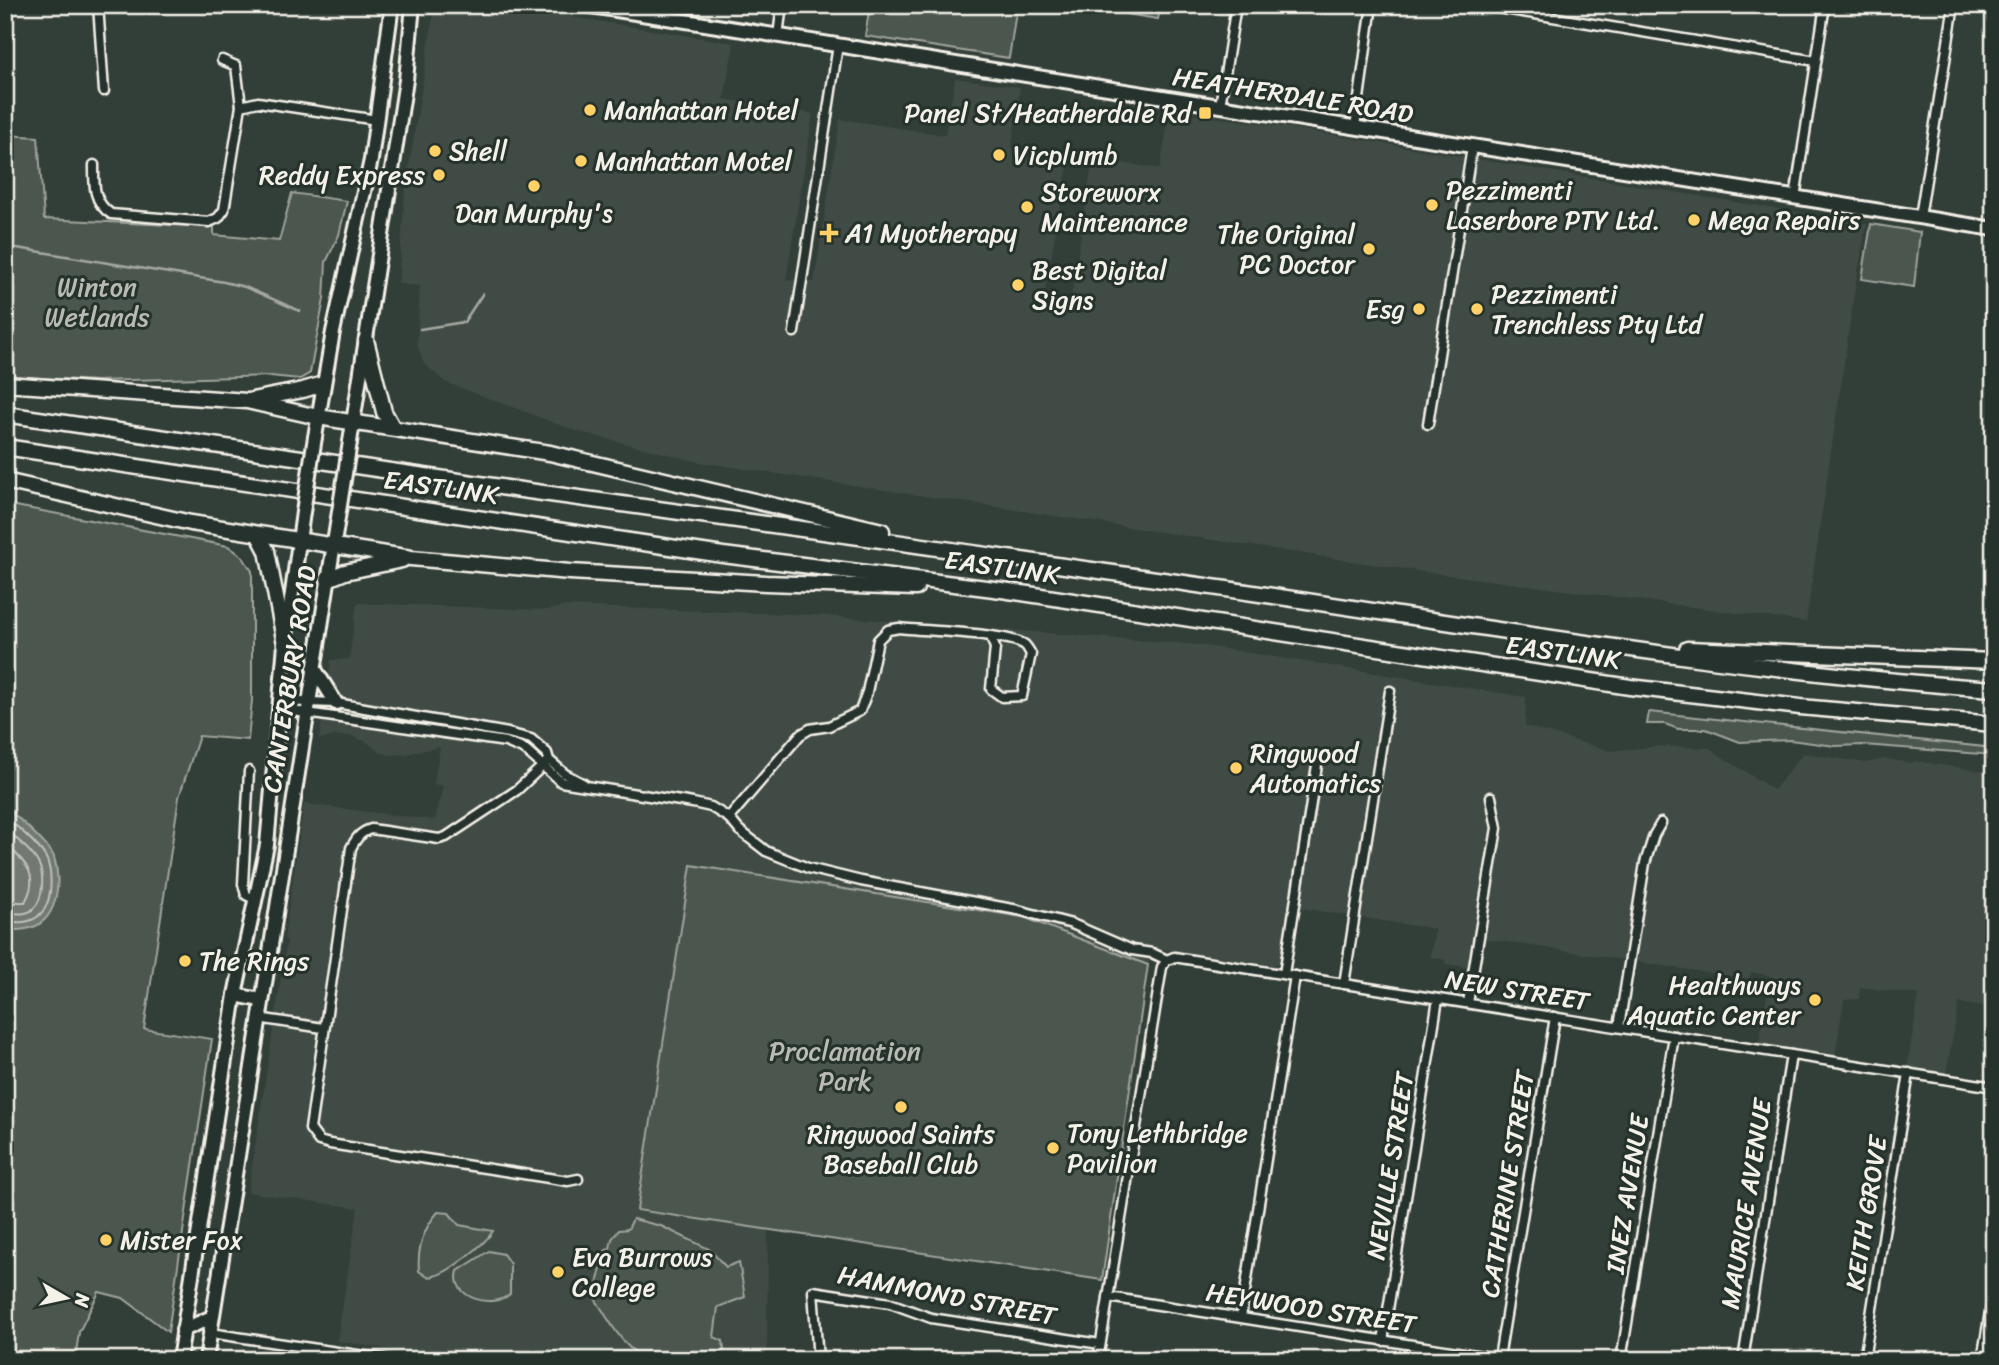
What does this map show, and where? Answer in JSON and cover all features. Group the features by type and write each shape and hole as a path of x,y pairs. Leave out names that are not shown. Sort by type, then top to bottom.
{"highway":[{"path":"366,340 384,412 393,428"},
{"path":"5,384 247,401 318,417 504,445 601,464 972,552"},
{"path":"247,401 323,384"},
{"name":"EASTLINK","path":"5,414 1775,669 1994,689"},
{"name":"EASTLINK","path":"5,447 723,555 1002,590 1643,688 1800,707 1994,724"},
{"path":"5,481 152,514 411,558 570,572 766,583 1002,590"},
{"path":"258,534 267,551 285,644"},
{"path":"328,579 345,572 411,558"},
{"path":"1618,647 1994,661"}],"main road":[{"name":"CANTERBURY ROAD","path":"179,1360 235,995 267,845 285,644 298,540 323,384 371,160 392,5"},
{"name":"HEATHERDALE ROAD","path":"585,5 1994,229"},
{"name":"CANTERBURY ROAD","path":"206,1360 416,7"},
{"path":"314,668 336,703"},
{"path":"235,995 261,1000"},
{"path":"184,1330 212,1317"}],"street":[{"path":"98,5 104,91"},
{"path":"778,36 782,5"},
{"path":"1220,106 1236,5"},
{"path":"1355,127 1372,5"},
{"path":"1480,5 1816,61"},
{"path":"1795,198 1825,5"},
{"path":"1920,217 1954,5"},
{"path":"794,332 838,45"},
{"path":"94,165 97,195 102,207 111,214 209,222 218,218 224,210 241,106 236,66 222,60"},
{"path":"241,106 258,102 377,120"},
{"path":"1428,424 1472,147"},
{"path":"729,818 800,735 860,711 867,692 878,640 888,630 898,628 991,637 1025,645 1031,654 1022,696 1002,697 991,689 995,648 991,637"},
{"path":"1344,984 1390,691"},
{"path":"280,705 336,703 508,733 531,739 547,753 546,763 517,790 446,837 439,839 371,829 358,836 351,848 310,1129 319,1141 568,1181 578,1179"},
{"path":"307,706 506,742 546,763"},
{"name":"NEW STREET","path":"546,763 590,787 711,807 729,818 738,830 766,851 808,868 1018,910 1072,924 1132,950 1152,953 1165,963 1174,957 1994,1087"},
{"path":"1284,974 1317,765"},
{"name":"CANTERBURY ROAD","path":"249,771 243,884 246,895 256,900"},
{"path":"1468,1003 1497,828 1490,797"},
{"path":"1619,1027 1645,863 1661,823"},
{"path":"1098,1360 1165,963"},
{"path":"1241,1317 1295,976"},
{"name":"NEVILLE STREET","path":"1383,1341 1438,999"},
{"name":"CATHERINE STREET","path":"1504,1359 1555,1017"},
{"path":"258,1018 323,1028"},
{"name":"INEZ AVENUE","path":"1621,1360 1674,1036"},
{"name":"MAURICE AVENUE","path":"1743,1360 1791,1055"},
{"name":"KEITH GROVE","path":"1864,1360 1909,1073"},
{"path":"1983,1360 1994,1288"},
{"name":"HAMMOND STREET","path":"818,1360 813,1291 890,1303 931,1318 1100,1345"},
{"name":"HEYWOOD STREET","path":"1108,1297 1504,1359"},
{"path":"210,1333 391,1360"}],"shaded area":[{"path":"435,5 497,5 734,43 724,99 813,114 786,280 814,282 840,119 945,135 955,78 1020,87 1012,147 1070,155 1043,301 1070,305 1093,158 1160,169 1170,111 1279,126 1867,224 1806,622 1411,570 699,462 579,432 445,382 424,364 417,344 420,286 398,284 405,192"},
{"path":"357,603 548,610 566,606 813,615 1200,645 1526,697 1525,726 1611,751 1660,746 1709,748 1774,790 1803,753 1866,763 1885,759 1912,763 1915,761 1994,773 1994,1008 1959,1003 1946,1073 1907,1067 1919,995 1860,987 1859,999 1844,1000 1835,1056 1759,1044 1770,976 1751,972 1749,979 1486,939 1480,969 1446,964 1446,960 1430,957 1435,929 1300,908 1291,960 1283,959 1275,965 1269,965 1155,948 1148,965 1023,917 637,1210 768,1230 767,1360 456,1360 337,1341 358,1208 248,1192 287,940 284,939 304,804 435,820 443,786 434,784 440,747 391,755 379,752 367,742 352,736 334,736 319,740 331,660 349,659"}],"green space":[{"path":"870,5 1017,5 1009,58 865,36"},
{"path":"1071,5 1161,5 1158,19"},
{"name":"Winton Wetlands","path":"5,135 38,137 44,219 214,227 214,235 279,241 292,193 347,201 339,235 326,262 324,299 310,373 300,379 270,376 96,381 5,376"},
{"path":"1871,224 1920,232 1914,287 1862,279"},
{"path":"5,504 228,546 242,556 252,571 252,700 248,740 199,736 179,797 144,1029 212,1039 168,1332 123,1298 99,1292 79,1332 75,1360 5,1360"},
{"path":"1649,712 1994,748 1994,755 1863,745 1835,746 1790,740 1740,742 1706,729 1678,729 1665,724 1647,724"},
{"name":"Proclamation Park","path":"691,865 1023,917 1148,965 1102,1280 637,1210"},
{"path":"438,1212 449,1213 459,1225 493,1231 457,1264 430,1277 419,1271 419,1254 428,1225"},
{"path":"633,1219 661,1226 709,1249 726,1267 739,1262 745,1297 718,1307 714,1337 723,1341 724,1350 689,1359 648,1357 629,1347 615,1330 594,1297 605,1251 610,1248 612,1239 619,1230 628,1229"},
{"path":"489,1251 503,1254 510,1264 510,1294 494,1301 484,1301 467,1295 461,1289 457,1281 458,1271"}],"water":[{"path":"5,806 46,846 54,857 56,867 57,889 51,911 37,925 26,929 13,930 5,927"}],"waterway":[{"path":"5,246 224,282 245,287 300,311"},
{"path":"420,329 464,322 483,293"}],"place":[{"name":"Manhattan Hotel","path":"590,110"},
{"name":"Panel St/Heatherdale Rd","path":"1205,113"},
{"name":"Shell","path":"435,151"},
{"name":"Vicplumb","path":"999,155"},
{"name":"Manhattan Motel","path":"581,161"},
{"name":"Reddy Express","path":"439,175"},
{"name":"Dan Murphy's","path":"534,186"},
{"name":"Pezzimenti Laserbore PTY Ltd.","path":"1432,205"},
{"name":"Storeworx Maintenance","path":"1027,207"},
{"name":"Mega Repairs","path":"1694,220"},
{"name":"A1 Myotherapy","path":"829,233"},
{"name":"The Original PC Doctor","path":"1369,249"},
{"name":"Best Digital Signs","path":"1018,285"},
{"name":"Esg","path":"1419,309"},
{"name":"Pezzimenti Trenchless Pty Ltd","path":"1477,309"},
{"name":"Ringwood Automatics","path":"1236,768"},
{"name":"The Rings","path":"185,961"},
{"name":"Healthways Aquatic Center","path":"1815,1000"},
{"name":"Ringwood Saints Baseball Club","path":"901,1107"},
{"name":"Tony Lethbridge Pavilion","path":"1053,1148"},
{"name":"Mister Fox","path":"106,1240"},
{"name":"Eva Burrows College","path":"558,1272"}]}
